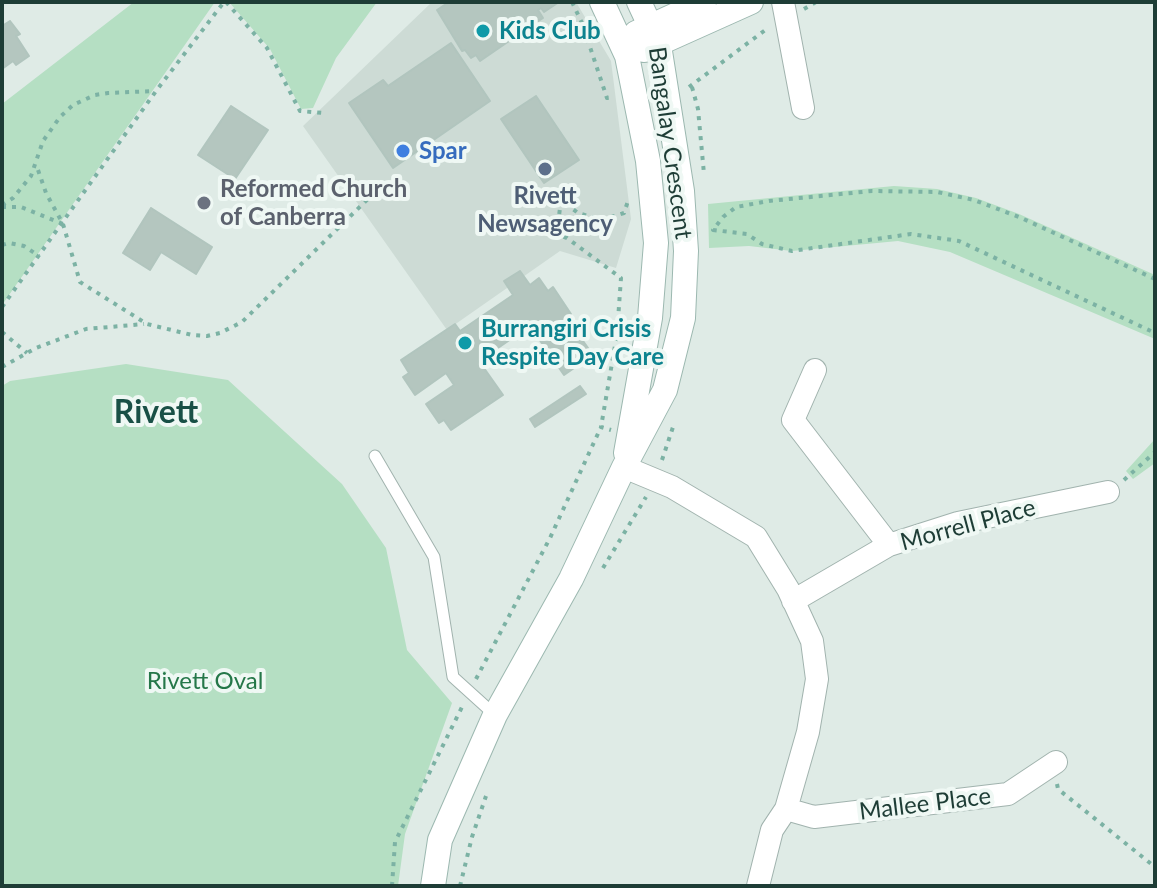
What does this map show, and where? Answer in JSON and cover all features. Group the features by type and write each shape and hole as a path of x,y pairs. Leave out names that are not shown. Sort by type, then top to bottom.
{"street":[{"name":"Bangalay Crescent","path":"433,886 440,840 495,715 571,579 624,467 634,438 650,318 656,243 648,161 623,48 602,2"},
{"name":"Bangalay Crescent","path":"634,438 665,390 683,318 685,278 682,191 655,36 639,2"},
{"path":"655,36 704,2"},
{"path":"623,48 751,2"},
{"path":"785,10 803,108"},
{"path":"815,370 793,420 889,545"},
{"path":"624,467 672,487 756,537 812,641 817,679 808,732 786,809 772,830 758,886"},
{"name":"Morrell Place","path":"793,601 889,545 958,523 1108,492"},
{"name":"Mallee Place","path":"786,809 814,817 1008,794 1056,762"}],"lane":[{"path":"375,456 434,557 453,677 495,715"}],"path":[{"path":"2,307 156,91 225,2 267,48 300,111 323,113"},
{"path":"572,2 607,98 620,97"},
{"path":"692,87 770,26 785,10 816,2"},
{"path":"2,206 23,188 37,164 43,141 73,105 95,95 156,91"},
{"path":"37,164 46,193 63,224 80,282 147,324 192,335 220,333 242,322 374,193"},
{"path":"713,230 736,207 769,201 872,191 937,192 974,200 1019,217 1155,279"},
{"path":"558,224 561,200 578,213 602,220 624,213 631,192"},
{"path":"2,206 21,207 63,224"},
{"path":"706,229 747,234 762,244 792,251 911,234 959,241 1155,333"},
{"path":"392,886 395,842 550,538 601,427 617,334 621,278 567,238 554,234"},
{"path":"2,245 24,246 39,256"},
{"path":"2,367 27,353 86,329 147,324"},
{"path":"2,332 27,353"},
{"path":"601,427 666,449"},
{"path":"1108,492 1155,452"},
{"path":"596,580 656,481"},
{"path":"1056,762 1058,789 1155,867"},
{"path":"460,886 487,794"}],"shaded area":[{"path":"432,2 576,2 611,61 631,219 616,268 560,251 447,330 303,126"}],"green space":[{"path":"134,2 215,2 2,305 2,104"},
{"path":"229,2 377,2 336,58 313,108 301,109 270,49"},
{"path":"894,186 937,189 976,198 1155,275 1155,339 950,252 898,241 792,251 749,246 709,248 708,204"},
{"name":"Rivett Oval","path":"126,364 228,380 342,484 386,548 407,650 452,703 405,834 398,886 2,886 2,386 10,381"},
{"path":"1155,439 1155,463 1133,479 1126,471"}],"building":[{"name":"Kids Club","path":"449,2 559,2 544,12 541,8 538,10 543,18 520,33 517,29 509,35 512,39 480,61 476,55 471,58 465,50 462,51 437,10"},
{"path":"10,21 20,34 16,36 29,56 16,65 13,61 2,69 2,26"},
{"path":"451,43 490,101 393,168 349,103 383,80 388,86"},
{"name":"Rivett Newsagency","path":"536,96 579,160 544,183 501,119"},
{"path":"231,106 268,130 235,179 198,155"},
{"path":"151,208 212,247 196,274 161,252 150,270 123,253"},
{"name":"Burrangiri Crisis Respite Day Care","path":"520,271 530,285 539,278 548,291 553,287 571,314 566,317 593,355 564,375 530,326 479,361 503,395 451,430 444,420 439,423 426,404 454,385 446,373 415,395 403,377 409,373 401,360 455,324 460,331 513,295 504,281"},
{"path":"580,386 586,394 535,427 530,419"}],"place":[{"name":"Kids Club","path":"483,31"},
{"name":"Spar","path":"403,151"},
{"name":"Rivett Newsagency","path":"545,169"},
{"name":"Reformed Church of Canberra","path":"204,203"},
{"name":"Burrangiri Crisis Respite Day Care","path":"465,343"}],"district":[{"name":"Rivett","path":"156,413"}]}
